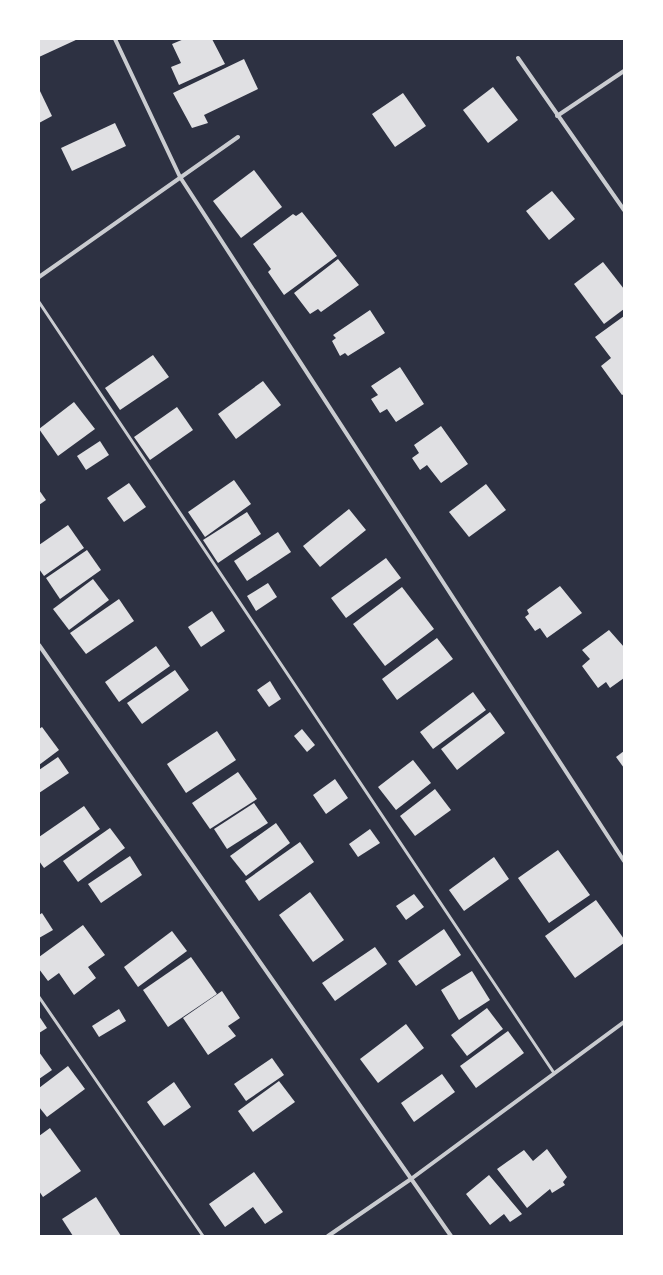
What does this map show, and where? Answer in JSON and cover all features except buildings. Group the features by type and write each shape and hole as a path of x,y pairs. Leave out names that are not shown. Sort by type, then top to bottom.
{"street":[{"path":"115,39 180,177 624,861"},
{"path":"518,58 624,210"},
{"path":"557,116 624,71"},
{"path":"39,277 238,137"},
{"path":"39,645 451,1236"},
{"path":"328,1236 411,1179 624,1022"}],"lane":[{"path":"39,302 554,1073"},
{"path":"39,997 203,1236"}]}
